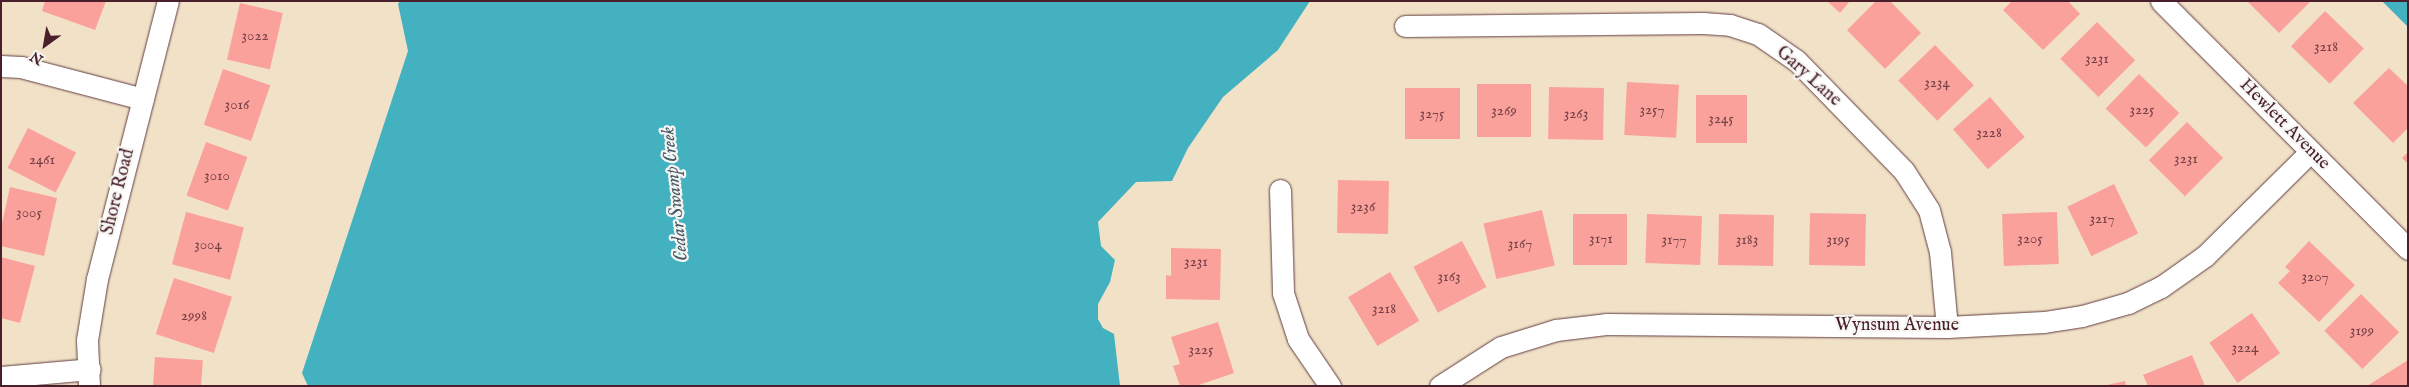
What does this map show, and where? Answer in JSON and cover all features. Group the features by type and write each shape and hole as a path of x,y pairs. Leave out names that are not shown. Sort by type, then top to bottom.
{"street":[{"name":"Shore Road","path":"89,378 87,340 97,279 168,1"},
{"name":"Hewlett Avenue","path":"2161,1 2408,249"},
{"name":"Gary Lane","path":"1405,26 1703,23 1730,25 1758,34 1797,61 1904,171 1929,210 1940,252 1947,327"},
{"path":"1,66 21,67 143,99"},
{"name":"Wynsum Avenue","path":"1440,386 1501,348 1556,330 1606,324 1947,327 2044,322 2128,303 2160,287 2206,256 2310,152"},
{"path":"1280,190 1283,293 1298,339 1330,386"},
{"path":"1,377 89,378"}],"water":[{"name":"Cedar Swamp Creek","path":"400,1 1310,1 1278,50 1223,97 1188,148 1172,181 1136,182 1098,222 1101,246 1115,260 1110,282 1098,304 1098,319 1103,328 1114,334 1120,386 308,386 302,373 408,51 398,4"},
{"path":"2382,1 2408,1 2408,27"}],"building":[{"path":"45,1 106,1 95,30 42,11"},
{"path":"1827,1 1850,1 1840,13"},
{"path":"1876,1 1890,1 1921,33 1885,69 1847,30"},
{"path":"2012,1 2068,1 2080,14 2043,50 2003,10"},
{"path":"2247,1 2311,1 2279,33"},
{"path":"240,3 283,13 270,69 227,60"},
{"path":"2325,11 2364,49 2330,84 2291,46"},
{"path":"2097,22 2135,60 2098,97 2060,59"},
{"path":"1935,45 1974,85 1937,121 1898,80"},
{"path":"2389,68 2408,86 2408,128 2393,143 2353,103"},
{"path":"223,69 270,85 251,141 204,125"},
{"path":"2139,74 2179,113 2146,147 2106,109"},
{"path":"1627,82 1679,85 1676,138 1624,135"},
{"path":"1477,84 1531,84 1531,137 1477,137"},
{"path":"1549,87 1604,88 1603,140 1548,139"},
{"path":"1405,88 1460,88 1460,139 1405,139"},
{"path":"1696,95 1747,95 1747,143 1696,143"},
{"path":"1990,97 2025,137 1988,169 1953,129"},
{"path":"2187,122 2223,158 2185,196 2149,160"},
{"path":"28,128 76,153 56,193 8,168"},
{"path":"206,142 247,157 228,211 187,196"},
{"path":"2408,152 2408,164 2402,158"},
{"path":"1338,180 1389,181 1388,234 1337,233"},
{"path":"2114,184 2138,233 2091,256 2067,207"},
{"path":"10,187 57,198 44,256 1,246 1,228"},
{"path":"1542,210 1555,266 1496,279 1484,223"},
{"path":"186,212 244,228 230,280 172,264"},
{"path":"2057,212 2059,264 2004,266 2002,214"},
{"path":"1810,213 1866,214 1865,266 1809,265"},
{"path":"1573,214 1627,214 1627,265 1573,265"},
{"path":"1647,214 1702,216 1700,265 1645,263"},
{"path":"1719,214 1774,215 1773,266 1718,265"},
{"path":"1462,241 1486,287 1438,313 1413,267"},
{"path":"2309,241 2355,285 2319,322 2278,283 2290,271 2285,267"},
{"path":"1171,248 1221,249 1220,300 1166,299 1166,275 1171,276"},
{"path":"1,257 35,266 20,323 1,318"},
{"path":"1390,272 1419,321 1377,346 1348,297"},
{"path":"174,278 232,297 214,353 156,334"},
{"path":"2361,294 2399,332 2362,369 2324,331"},
{"path":"2252,313 2280,353 2238,383 2209,343"},
{"path":"1218,322 1234,373 1196,386 1180,386 1173,366 1180,364 1171,337"},
{"path":"2192,355 2205,386 2148,386 2143,375"},
{"path":"155,357 203,360 201,386 153,386"},
{"path":"2408,360 2408,386 2367,386"},
{"path":"2125,381 2126,386 2107,385"}]}
